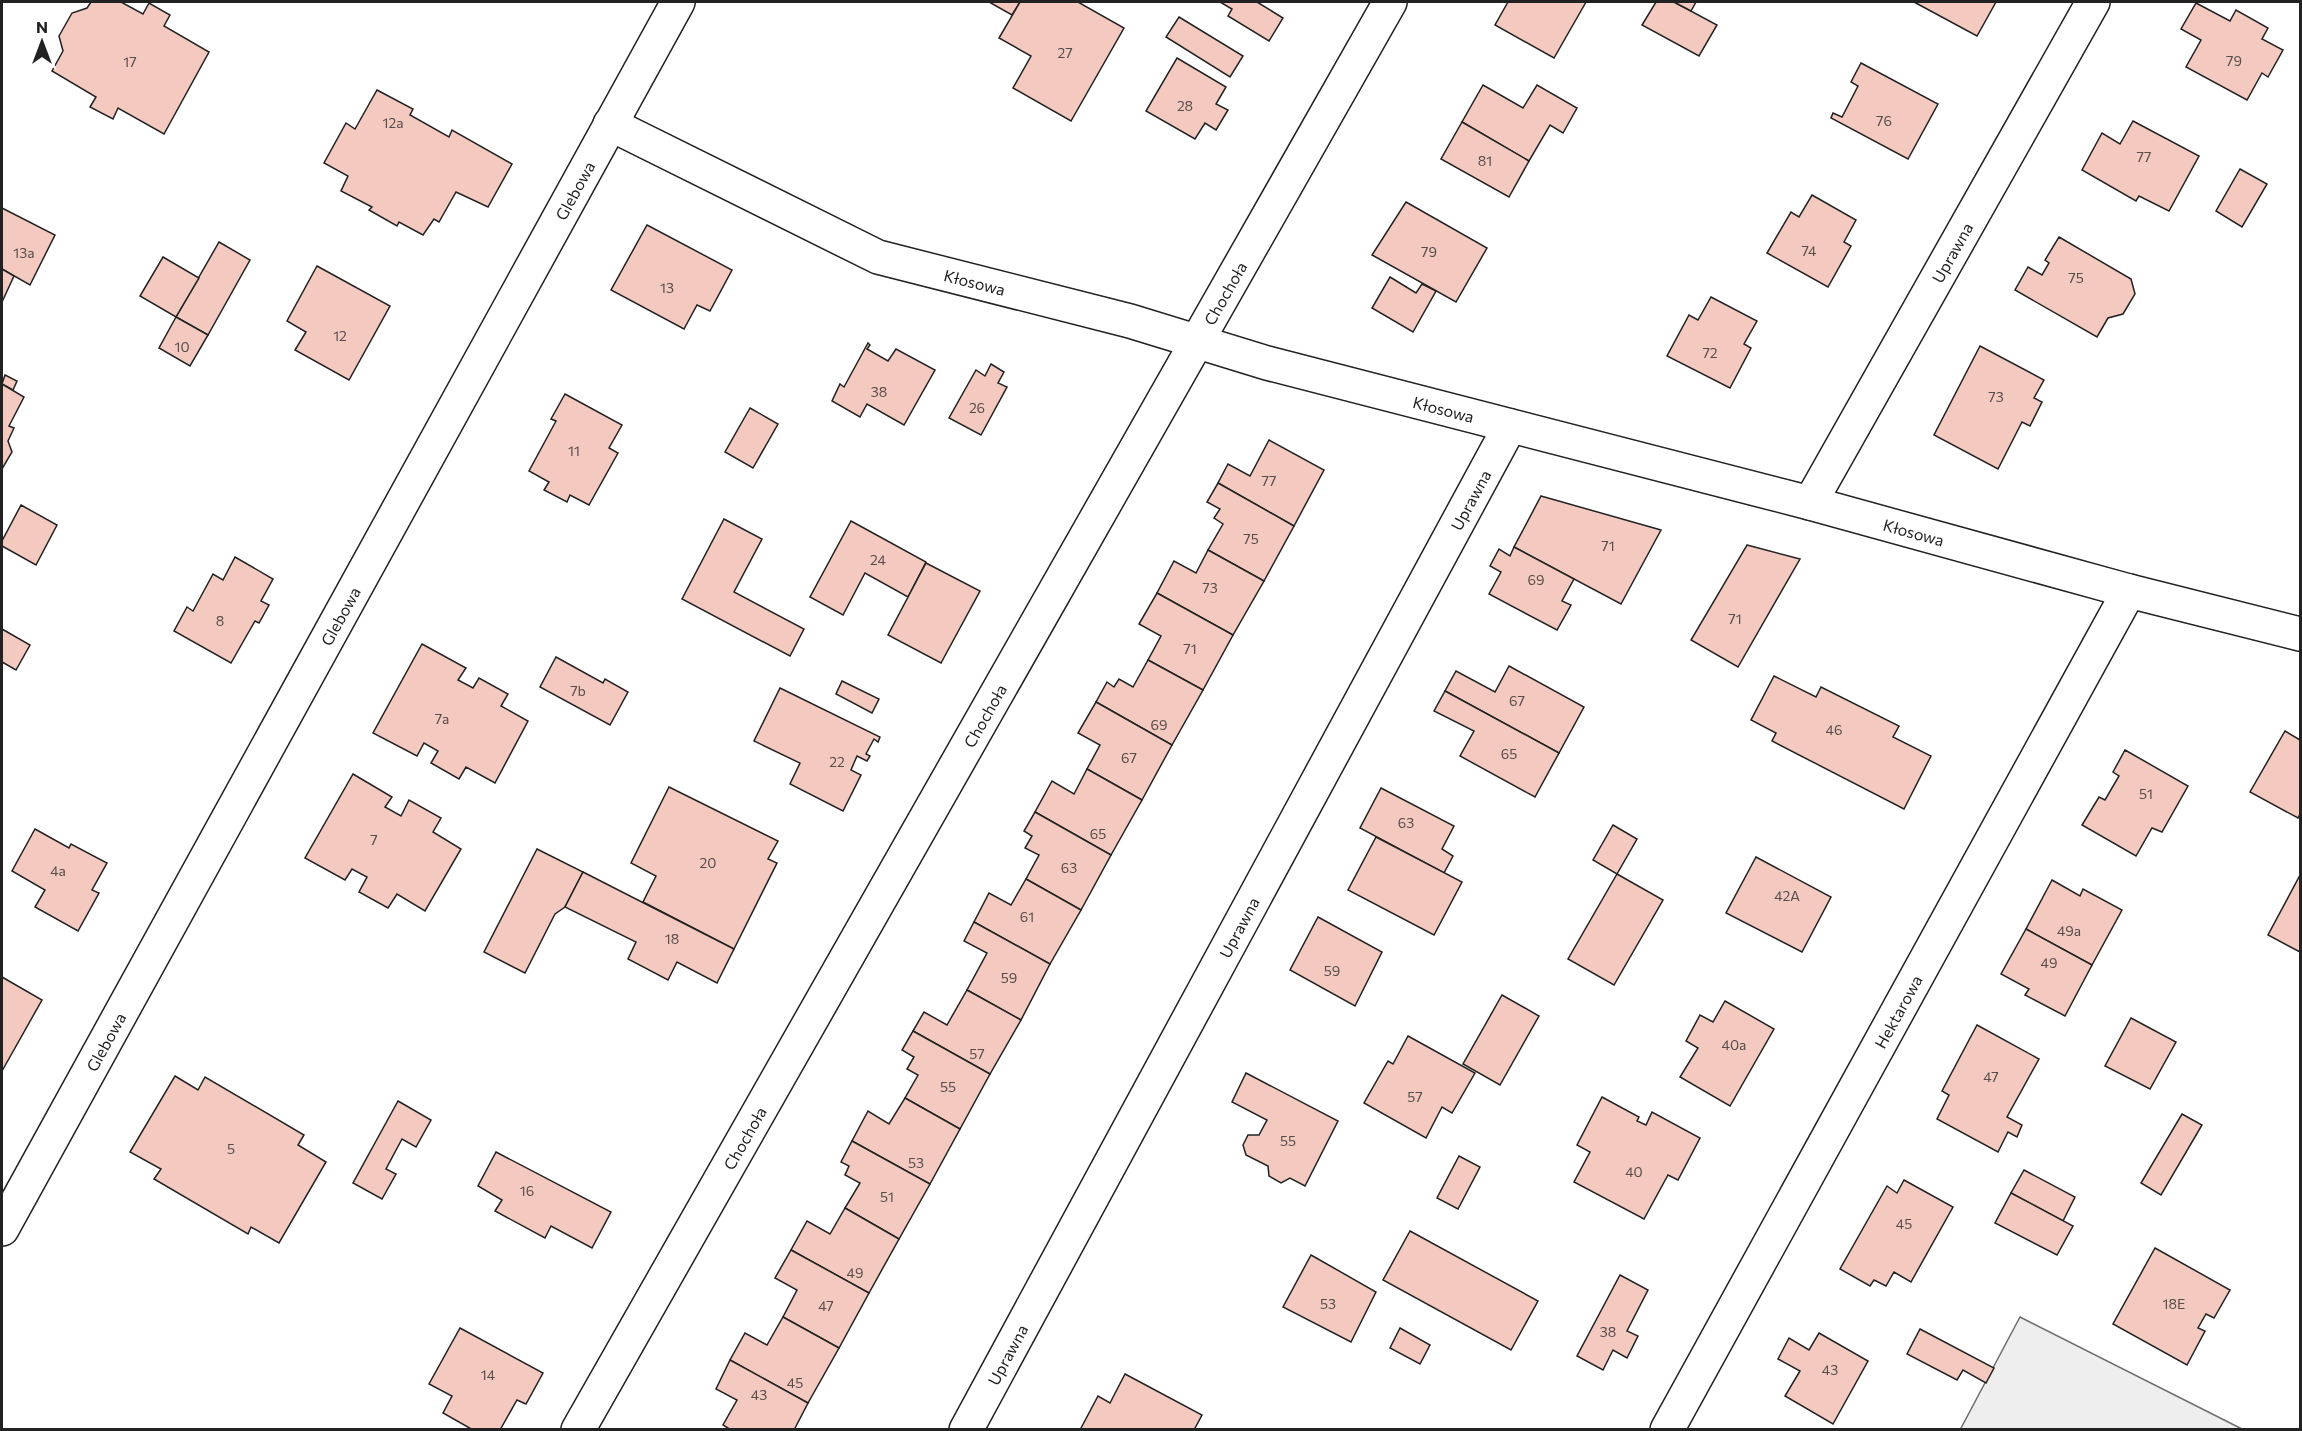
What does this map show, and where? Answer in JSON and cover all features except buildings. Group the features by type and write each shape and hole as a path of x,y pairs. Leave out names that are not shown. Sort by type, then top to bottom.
{"street":[{"name":"Glebowa","path":"2,1228 678,2"},
{"name":"Chochoła","path":"578,1430 1199,342 1390,2"},
{"name":"Uprawna","path":"1810,503 2093,2"},
{"name":"Kłosowa","path":"610,124 878,257 1130,321 1199,342 1510,426 1810,503 2129,591 2301,634"},
{"name":"Uprawna","path":"966,1430 1510,426"},
{"name":"Hektarowa","path":"1667,1430 2129,591"}],"shaded area":[{"path":"2020,1317 2242,1429 1960,1430"}]}
